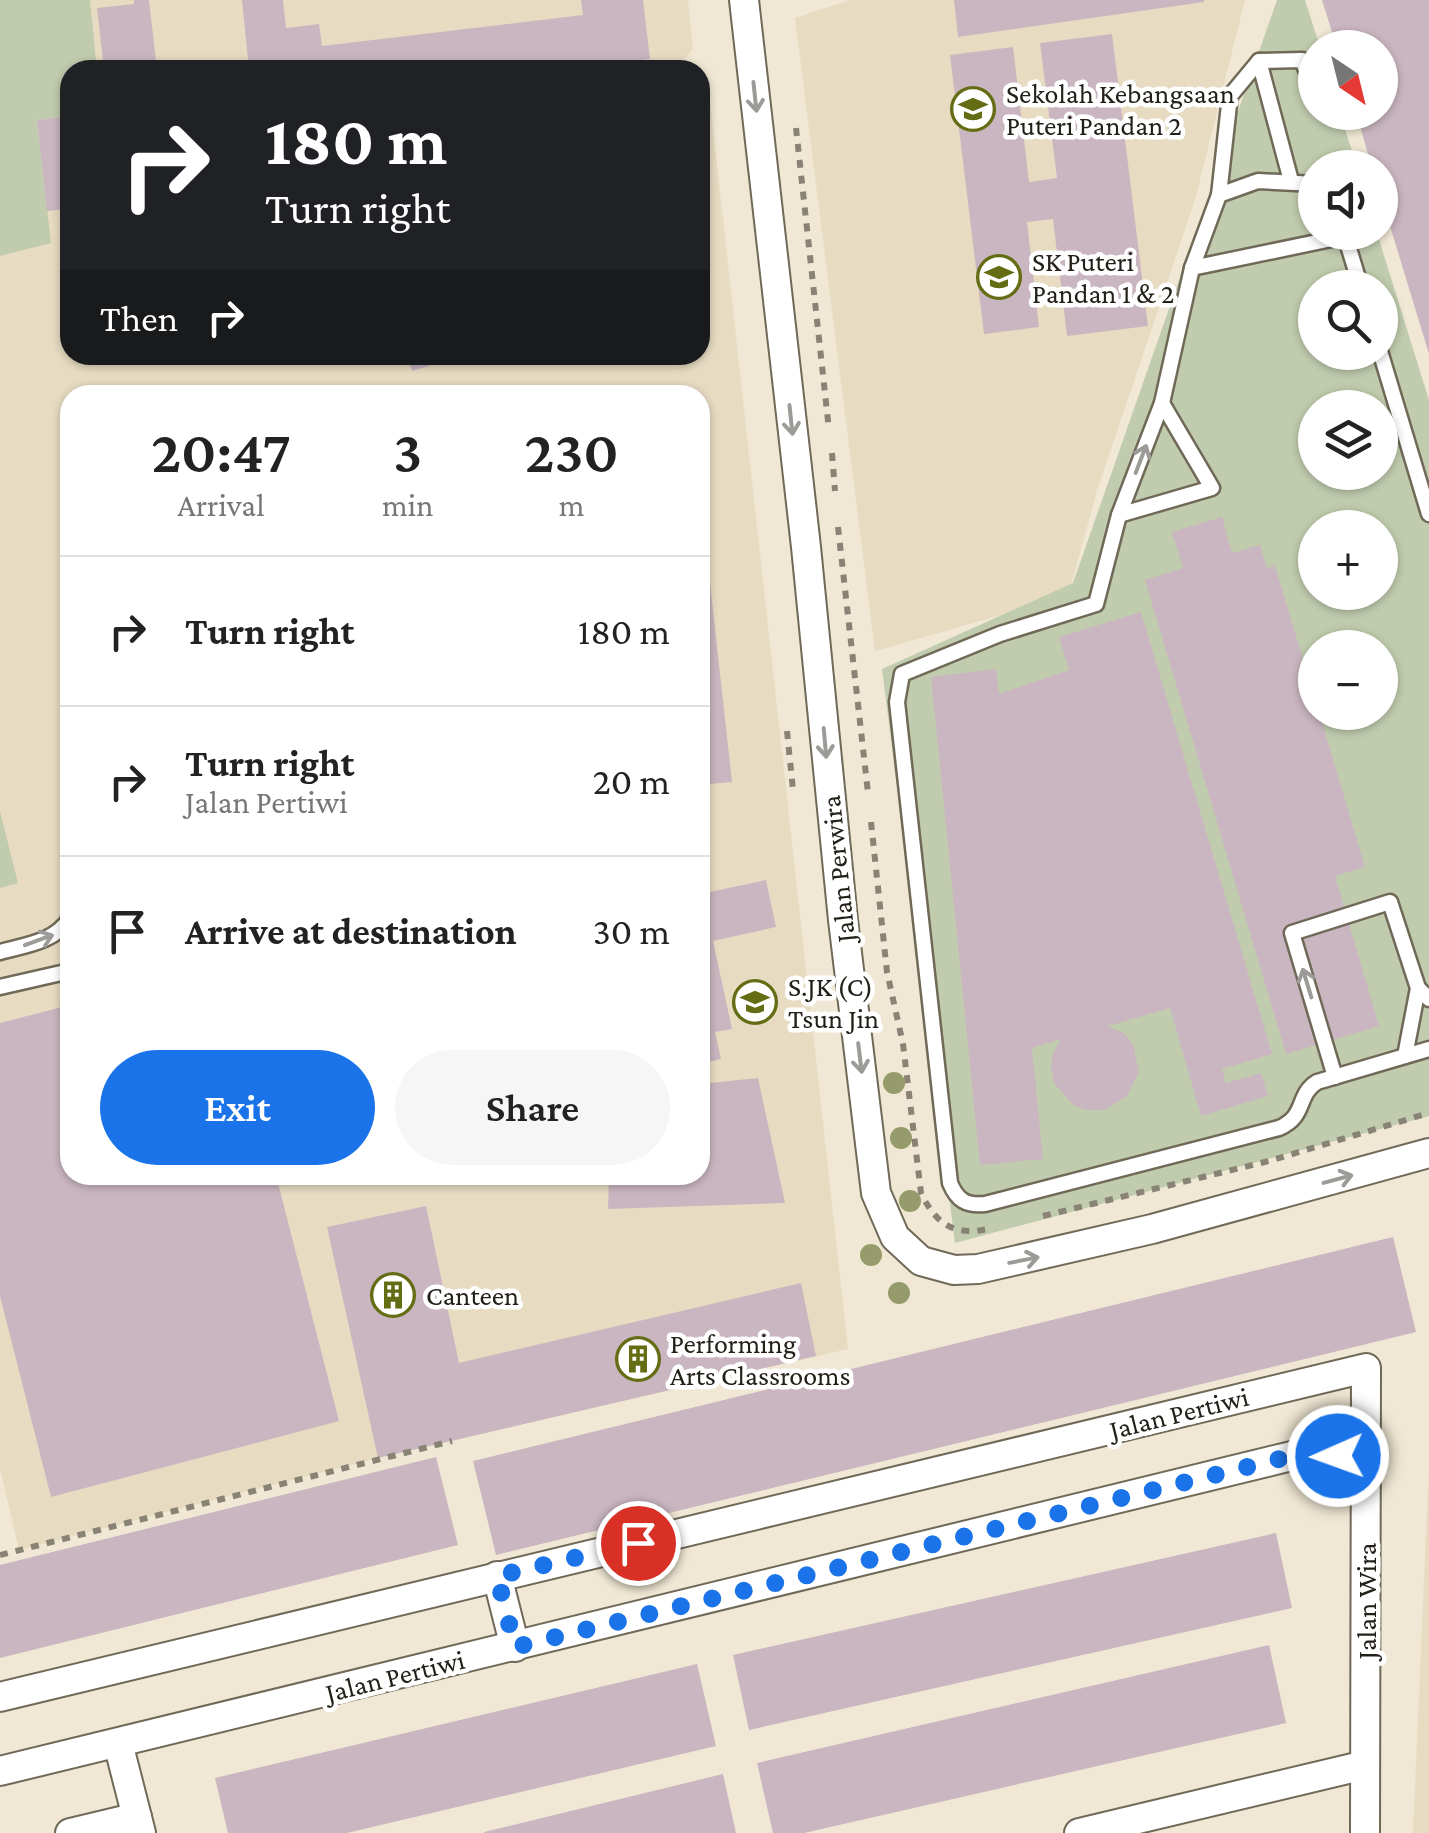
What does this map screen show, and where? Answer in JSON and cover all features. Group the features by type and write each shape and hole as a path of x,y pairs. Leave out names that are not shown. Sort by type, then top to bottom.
{"street":[{"name":"Jalan Perwira","path":"744,0 806,546 842,920 876,1193 895,1237 920,1261 954,1270 978,1269 1152,1229 1429,1153"},
{"name":"Jalan Wira","path":"1365,1833 1366,1368"},
{"name":"Jalan Pertiwi","path":"0,1697 1366,1368"},
{"name":"Jalan Pertiwi","path":"0,1771 1308,1452 1338,1456 1366,1478"},
{"path":"497,1576 515,1647"},
{"path":"70,1833 138,1825 118,1743"},
{"path":"1080,1833 1365,1765"}],"lane":[{"path":"1298,60 1259,61 1230,96 1219,195 1192,268 1162,404 1119,515 1096,604 1000,634 902,674 897,702 950,1183 955,1196 964,1203 985,1204 1279,1128 1298,1116 1309,1088 1429,1049"},
{"path":"1259,61 1291,181"},
{"path":"1219,195 1258,181 1298,182"},
{"path":"1192,268 1298,244"},
{"path":"1386,370 1429,514"},
{"path":"1119,515 1212,488 1162,404"},
{"path":"1336,1077 1292,933 1390,902 1424,993 1405,1056"},
{"path":"0,952 60,932"},
{"path":"0,987 60,973"}],"path":[{"path":"796,128 830,430"},
{"path":"832,453 836,491"},
{"path":"838,526 868,793"},
{"path":"787,731 794,790"},
{"path":"871,822 887,972 903,1044 921,1193 931,1211 950,1228 965,1233 1000,1226"},
{"path":"1036,1217 1278,1158 1429,1114"},
{"path":"0,1555 452,1442"}],"shaded area":[{"path":"0,0 688,0 693,49 684,60 60,60 60,365 710,365 710,101 848,1349 378,1458 19,1550 0,1468"},
{"name":"SK Puteri Pandan 1 & 2","path":"850,0 1245,0 1195,200 1097,491 1068,596 875,651 795,18"},
{"path":"1429,1467 1429,1833 1413,1833"}],"green space":[{"path":"0,0 90,0 96,60 60,60 60,117 37,120 51,243 0,256"},
{"path":"1277,0 1305,0 1315,30 1298,30 1298,130 1345,130 1352,150 1298,150 1298,250 1382,250 1389,270 1298,270 1298,370 1398,370 1398,300 1429,400 1429,1116 955,1243 882,669 1073,583"},
{"path":"0,811 18,883 0,888"}],"building":[{"path":"134,0 149,0 156,60 103,60 97,8 134,4"},
{"path":"242,0 283,0 286,28 319,24 322,46 583,15 581,0 643,0 650,59 642,60 248,60"},
{"path":"954,0 1204,0 1204,2 958,37"},
{"path":"1322,0 1429,0 1429,354 1397,250 1398,150 1367,150 1361,130 1398,130 1398,30 1331,30"},
{"path":"1112,34 1148,326 1067,336 1053,219 1027,222 1039,327 984,334 950,55 1013,47 1029,182 1057,178 1040,43"},
{"path":"60,117 60,210 47,211 37,120"},
{"path":"410,365 431,365 412,371"},
{"path":"1222,517 1232,553 1260,545 1267,568 1275,566 1298,642 1298,730 1324,730 1365,867 1335,876 1379,1026 1286,1054 1145,580 1183,568 1172,532"},
{"path":"710,583 732,782 710,784"},
{"path":"1141,612 1272,1054 1222,1069 1226,1083 1261,1073 1268,1096 1201,1116 1170,1008 1108,1026 1125,1034 1133,1045 1139,1072 1127,1096 1104,1110 1074,1106 1054,1083 1053,1053 1061,1039 1032,1048 1043,1159 980,1165 931,677 996,669 999,694 1069,670 1059,637"},
{"path":"766,880 776,927 713,941 732,1029 715,1032 721,1059 710,1062 710,892"},
{"path":"60,1008 60,1185 279,1185 339,1421 51,1497 0,1296 0,1023"},
{"path":"758,1078 785,1203 608,1209 609,1185 710,1185 710,1083"},
{"path":"426,1206 459,1363 801,1283 816,1356 378,1458 327,1227"},
{"path":"1393,1237 1416,1332 496,1555 473,1461"},
{"path":"436,1457 458,1545 0,1658 0,1565"},
{"path":"1276,1533 1292,1608 749,1730 733,1655"},
{"path":"1269,1645 1286,1723 804,1833 773,1833 757,1763"},
{"path":"697,1664 716,1746 347,1833 228,1833 215,1778"},
{"path":"723,1774 736,1833 484,1833 484,1832"}],"place":[{"name":"Sekolah Kebangsaan Puteri Pandan 2","path":"973,109"},
{"name":"SK Puteri Pandan 1 & 2","path":"999,277"},
{"name":"S.JK (C) Tsun Jin","path":"755,1002"},
{"name":"Canteen","path":"393,1295"},
{"name":"Performing Arts Classrooms","path":"638,1359"}],"route":[{"path":"638,1543 497,1576 515,1647 1308,1452 1338,1456"}]}
